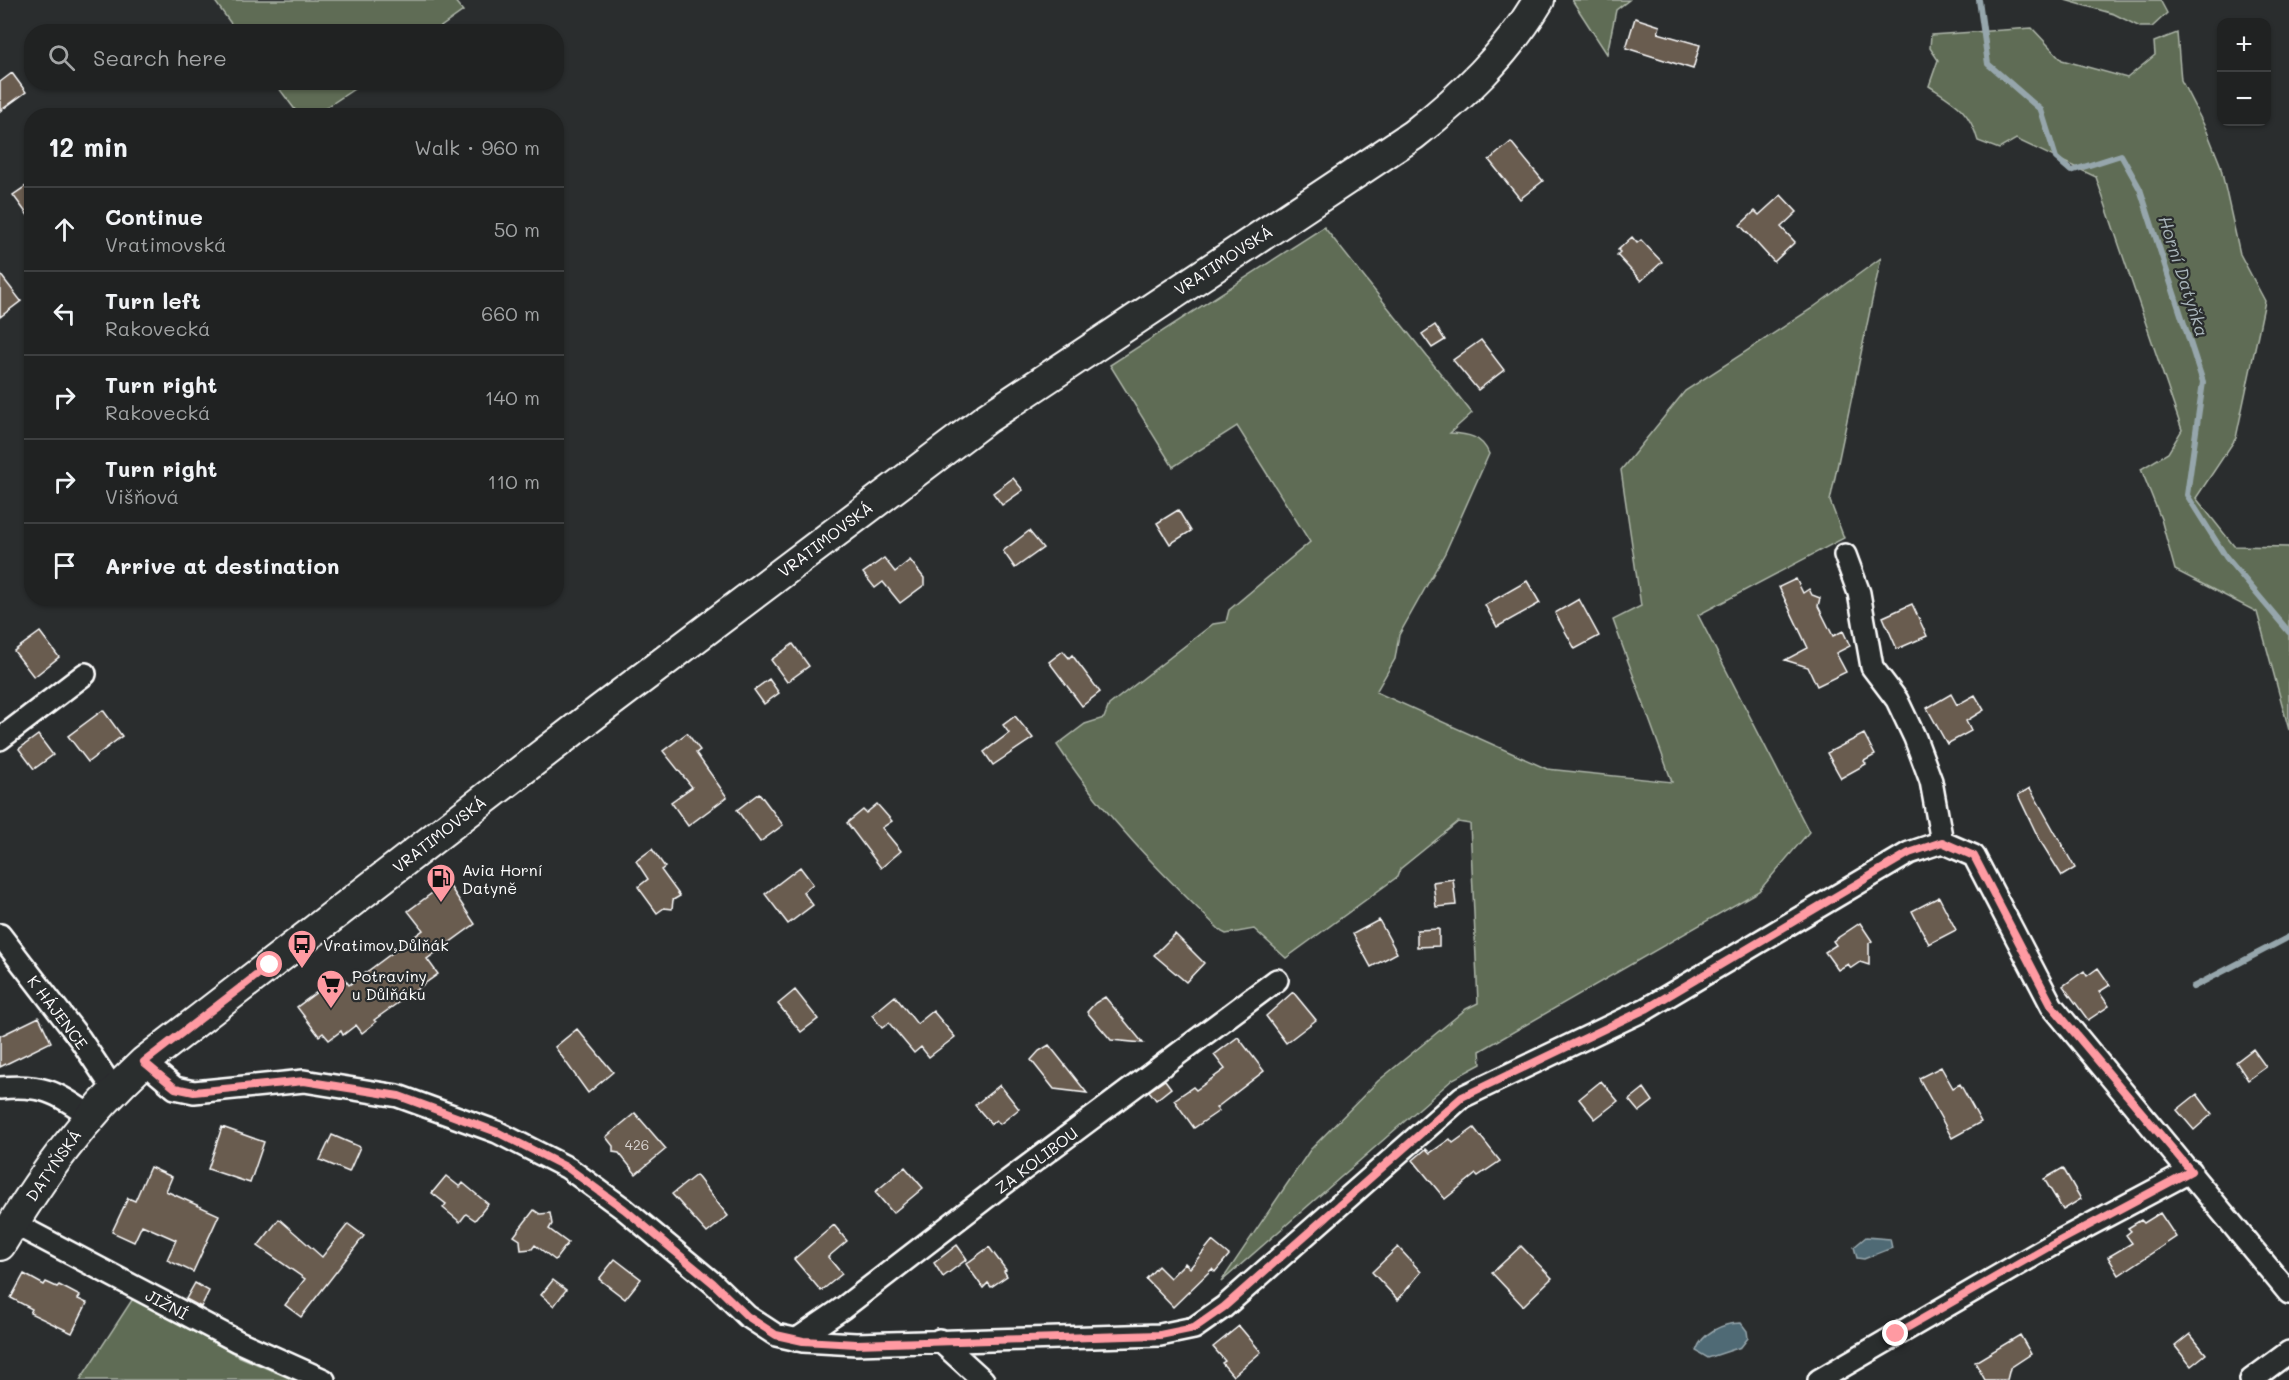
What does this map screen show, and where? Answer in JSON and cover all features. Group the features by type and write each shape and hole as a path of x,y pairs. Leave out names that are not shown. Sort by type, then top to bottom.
{"main road":[{"name":"VRATIMOVSKÁ","path":"114,1090 144,1062 703,631 987,418 1413,135 1477,82 1502,54 1539,0"},
{"name":"DATYŇSKÁ","path":"7,1234 37,1185 89,1115 114,1090"}],"street":[{"path":"1845,555 1859,593 1872,667 1897,700 1915,738 1931,781 1942,842"},
{"path":"0,739 85,674"},
{"path":"144,1062 175,1088 194,1092 304,1081 399,1096 497,1132 568,1168 624,1209 713,1283 747,1316 776,1335 796,1340 856,1344 1160,1335 1194,1328 1224,1307 1462,1097 1646,1009 1909,853 1942,842 1974,856 2052,1006 2191,1171 2289,1293"},
{"name":"K HÁJENCE","path":"0,935 80,1039 114,1090"},
{"name":"ZA KOLIBOU","path":"796,1340 843,1308 1001,1186 1277,980"},
{"path":"0,1088 27,1086 55,1091 89,1115"},
{"path":"1819,1380 2050,1246 2191,1171"},
{"name":"JIŽNÍ","path":"7,1234 324,1380"},
{"path":"939,1340 983,1380"},
{"path":"2251,1380 2289,1352"}],"green space":[{"path":"214,0 454,0 463,11 445,24 231,24"},
{"path":"1572,0 1629,0 1616,10 1607,54"},
{"path":"2065,0 2160,0 2167,13 2152,27 2140,27 2114,14"},
{"path":"2032,28 2062,60 2127,78 2155,55 2154,42 2177,33 2181,80 2206,129 2220,164 2240,254 2265,301 2236,438 2196,498 2234,546 2289,547 2289,730 2257,612 2175,570 2161,519 2141,469 2168,453 2182,430 2096,177 2016,139 1999,149 1978,141 1970,121 1960,108 1929,86 1938,60 1930,48 1931,35"},
{"path":"280,90 352,90 326,108 294,108"},
{"path":"1324,227 1472,413 1450,433 1474,437 1482,443 1489,454 1445,553 1399,635 1395,659 1376,692 1547,769 1672,782 1613,620 1641,606 1621,470 1685,391 1811,309 1881,258 1830,501 1844,538 1698,615 1809,832 1759,891 1480,1051 1481,1064 1453,1079 1221,1282 1310,1150 1378,1081 1466,1009 1478,1003 1470,824 1458,822 1400,869 1397,877 1286,958 1254,929 1226,934 1222,932 1114,820 1057,745 1085,724 1104,718 1109,705 1213,624 1226,622 1229,610 1310,542 1237,426 1173,467 1110,365"},
{"path":"134,1297 238,1356 294,1380 80,1380"}],"water":[{"path":"1866,1237 1890,1239 1892,1248 1864,1259 1857,1258 1854,1247"},
{"path":"1741,1323 1747,1331 1748,1338 1741,1347 1708,1358 1696,1351 1703,1339 1714,1330"}],"building":[{"path":"1635,18 1660,26 1658,33 1700,45 1693,69 1626,48"},
{"path":"12,73 26,92 0,111 0,82"},
{"path":"1511,142 1543,181 1520,199 1489,160"},
{"path":"24,187 24,210 13,195"},
{"path":"1781,195 1797,212 1781,227 1795,242 1774,262 1740,225 1755,211 1759,215"},
{"path":"1632,237 1637,243 1641,240 1662,262 1641,281 1617,255 1620,252 1618,250"},
{"path":"0,274 21,301 0,317"},
{"path":"1435,325 1445,340 1432,348 1422,334"},
{"path":"1481,340 1504,370 1478,390 1453,360"},
{"path":"1013,478 1023,490 1002,505 993,493"},
{"path":"1178,510 1191,531 1170,544 1157,523"},
{"path":"1029,531 1043,548 1015,568 1003,551"},
{"path":"884,558 895,572 910,560 924,578 924,585 900,603 883,582 875,588 863,573"},
{"path":"1796,579 1803,593 1809,589 1812,595 1820,598 1818,606 1833,636 1843,631 1850,646 1836,653 1846,672 1817,686 1808,667 1785,660 1808,648 1779,587"},
{"path":"1527,581 1540,603 1497,627 1485,605"},
{"path":"1579,599 1599,636 1575,649 1555,613"},
{"path":"1912,604 1927,636 1897,649 1883,617"},
{"path":"40,632 59,657 34,677 14,651"},
{"path":"793,644 809,666 787,682 771,660"},
{"path":"1063,651 1069,658 1072,655 1100,692 1082,706 1049,662"},
{"path":"769,679 779,693 764,704 754,690"},
{"path":"1951,694 1957,705 1975,695 1984,710 1966,721 1971,731 1947,744 1927,708"},
{"path":"103,710 122,736 88,762 68,736"},
{"path":"1015,716 1033,738 993,765 984,752 1009,733 1003,725"},
{"path":"687,733 700,750 696,753 727,797 688,826 671,802 692,787 663,751"},
{"path":"1864,734 1875,755 1864,761 1866,764 1841,778 1827,753"},
{"path":"38,735 53,755 34,769 19,749"},
{"path":"2030,788 2075,868 2062,876 2039,839 2018,795"},
{"path":"759,793 783,825 760,842 737,810"},
{"path":"877,804 892,821 882,828 901,851 881,868 847,823 863,810 866,813"},
{"path":"652,849 665,867 661,870 680,896 673,900 672,909 664,908 657,913 638,887 648,879 636,861"},
{"path":"800,867 813,884 803,892 813,905 788,924 765,894"},
{"path":"1453,879 1456,905 1436,907 1433,882"},
{"path":"447,882 475,924 427,959 438,974 374,1020 376,1022 362,1033 356,1025 343,1035 341,1031 329,1040 323,1033 319,1036 297,1007 341,974 349,985 423,930 408,911"},
{"path":"1939,897 1956,930 1929,944 1912,911"},
{"path":"1379,920 1397,953 1371,967 1353,934"},
{"path":"1860,923 1872,941 1869,943 1869,965 1860,962 1851,968 1848,964 1838,970 1825,952 1836,945 1833,941"},
{"path":"1439,929 1439,946 1417,947 1417,930"},
{"path":"1175,934 1204,963 1186,982 1154,955"},
{"path":"2098,968 2110,985 2099,992 2109,1006 2088,1020 2063,986 2084,971 2087,976"},
{"path":"795,990 818,1019 801,1032 778,1004"},
{"path":"1293,992 1316,1020 1286,1043 1266,1016"},
{"path":"895,996 917,1024 933,1011 955,1037 929,1057 921,1047 914,1053 889,1023 882,1028 872,1015"},
{"path":"1105,997 1143,1043 1111,1040 1087,1012"},
{"path":"39,1017 51,1042 0,1067 0,1036"},
{"path":"577,1029 613,1072 588,1093 555,1047"},
{"path":"1238,1037 1264,1071 1216,1108 1219,1111 1194,1128 1174,1100 1193,1087 1196,1090 1225,1069 1214,1055"},
{"path":"1049,1045 1087,1093 1054,1089 1031,1060"},
{"path":"2253,1049 2266,1067 2248,1080 2236,1062"},
{"path":"1941,1067 1953,1088 1960,1084 1981,1122 1952,1138 1919,1078"},
{"path":"1165,1080 1171,1088 1156,1100 1149,1091"},
{"path":"1601,1081 1618,1101 1595,1119 1579,1099"},
{"path":"1000,1085 1019,1109 1000,1124 996,1120 991,1124 975,1105"},
{"path":"1644,1088 1653,1101 1639,1112 1629,1100"},
{"path":"2197,1094 2212,1114 2194,1130 2177,1110"},
{"path":"635,1113 666,1149 636,1174 619,1153 613,1152 613,1146 606,1137"},
{"path":"222,1127 264,1142 250,1183 208,1169"},
{"path":"1474,1128 1500,1161 1478,1176 1476,1174 1445,1199 1413,1160 1426,1149 1430,1153 1450,1139 1453,1143"},
{"path":"332,1135 360,1147 349,1172 320,1160"},
{"path":"150,1167 172,1177 166,1191 219,1215 193,1272 167,1260 176,1240 142,1225 134,1242 112,1232 128,1198 135,1201"},
{"path":"905,1167 923,1188 893,1213 875,1192"},
{"path":"2063,1168 2081,1199 2063,1210 2044,1179"},
{"path":"696,1175 728,1216 707,1233 672,1194"},
{"path":"446,1176 460,1187 463,1183 488,1204 475,1220 466,1214 460,1222 443,1208 446,1204 432,1193"},
{"path":"534,1210 540,1214 550,1213 552,1224 549,1229 568,1243 555,1260 535,1245 532,1249 521,1250 520,1240 514,1236"},
{"path":"2160,1213 2176,1237 2119,1275 2108,1257 2132,1243 2126,1235 2131,1231 2128,1228 2141,1220 2144,1223"},
{"path":"279,1219 322,1257 348,1224 364,1236 301,1317 285,1305 305,1279 258,1246"},
{"path":"834,1225 847,1241 828,1257 842,1274 821,1291 794,1259"},
{"path":"1212,1241 1229,1255 1215,1272 1212,1269 1173,1307 1146,1279 1158,1266 1170,1278 1185,1263 1190,1268"},
{"path":"957,1245 967,1259 943,1277 934,1263"},
{"path":"1521,1246 1552,1278 1523,1306 1492,1273"},
{"path":"989,1247 1006,1270 1004,1271 1007,1276 991,1287 988,1283 983,1288 966,1264"},
{"path":"1398,1247 1421,1272 1398,1300 1372,1272"},
{"path":"615,1259 641,1279 625,1299 599,1279"},
{"path":"24,1274 44,1285 46,1282 57,1287 59,1285 80,1296 78,1299 87,1303 72,1333 30,1313 32,1309 11,1298"},
{"path":"553,1280 566,1290 554,1306 541,1295"},
{"path":"195,1283 209,1291 201,1307 186,1299"},
{"path":"1239,1326 1261,1352 1233,1376 1222,1363 1225,1361 1213,1347"},
{"path":"2190,1334 2206,1354 2191,1366 2175,1346"},
{"path":"2020,1335 2031,1354 2010,1368 2007,1380 1985,1380 1975,1362"}],"waterway":[{"name":"Horní Datyňka","path":"1979,0 1988,64 2041,110 2056,158 2071,171 2121,155 2140,189 2203,382 2187,495 2226,557 2289,632"},
{"path":"2193,987 2289,937"}],"place":[{"name":"Avia Horní Datyně","path":"441,904"},
{"name":"Vratimov,Důlňák","path":"302,970"},
{"name":"Potraviny u Důlňáku","path":"331,1010"}],"route":[{"path":"270,965 144,1062 175,1088 194,1092 304,1081 399,1096 497,1132 568,1168 624,1209 713,1283 747,1316 776,1335 803,1341 856,1344 1006,1337 1160,1335 1194,1328 1224,1307 1462,1097 1646,1009 1909,853 1942,842 1974,856 2052,1006 2191,1171 2050,1246 1896,1334"}]}
